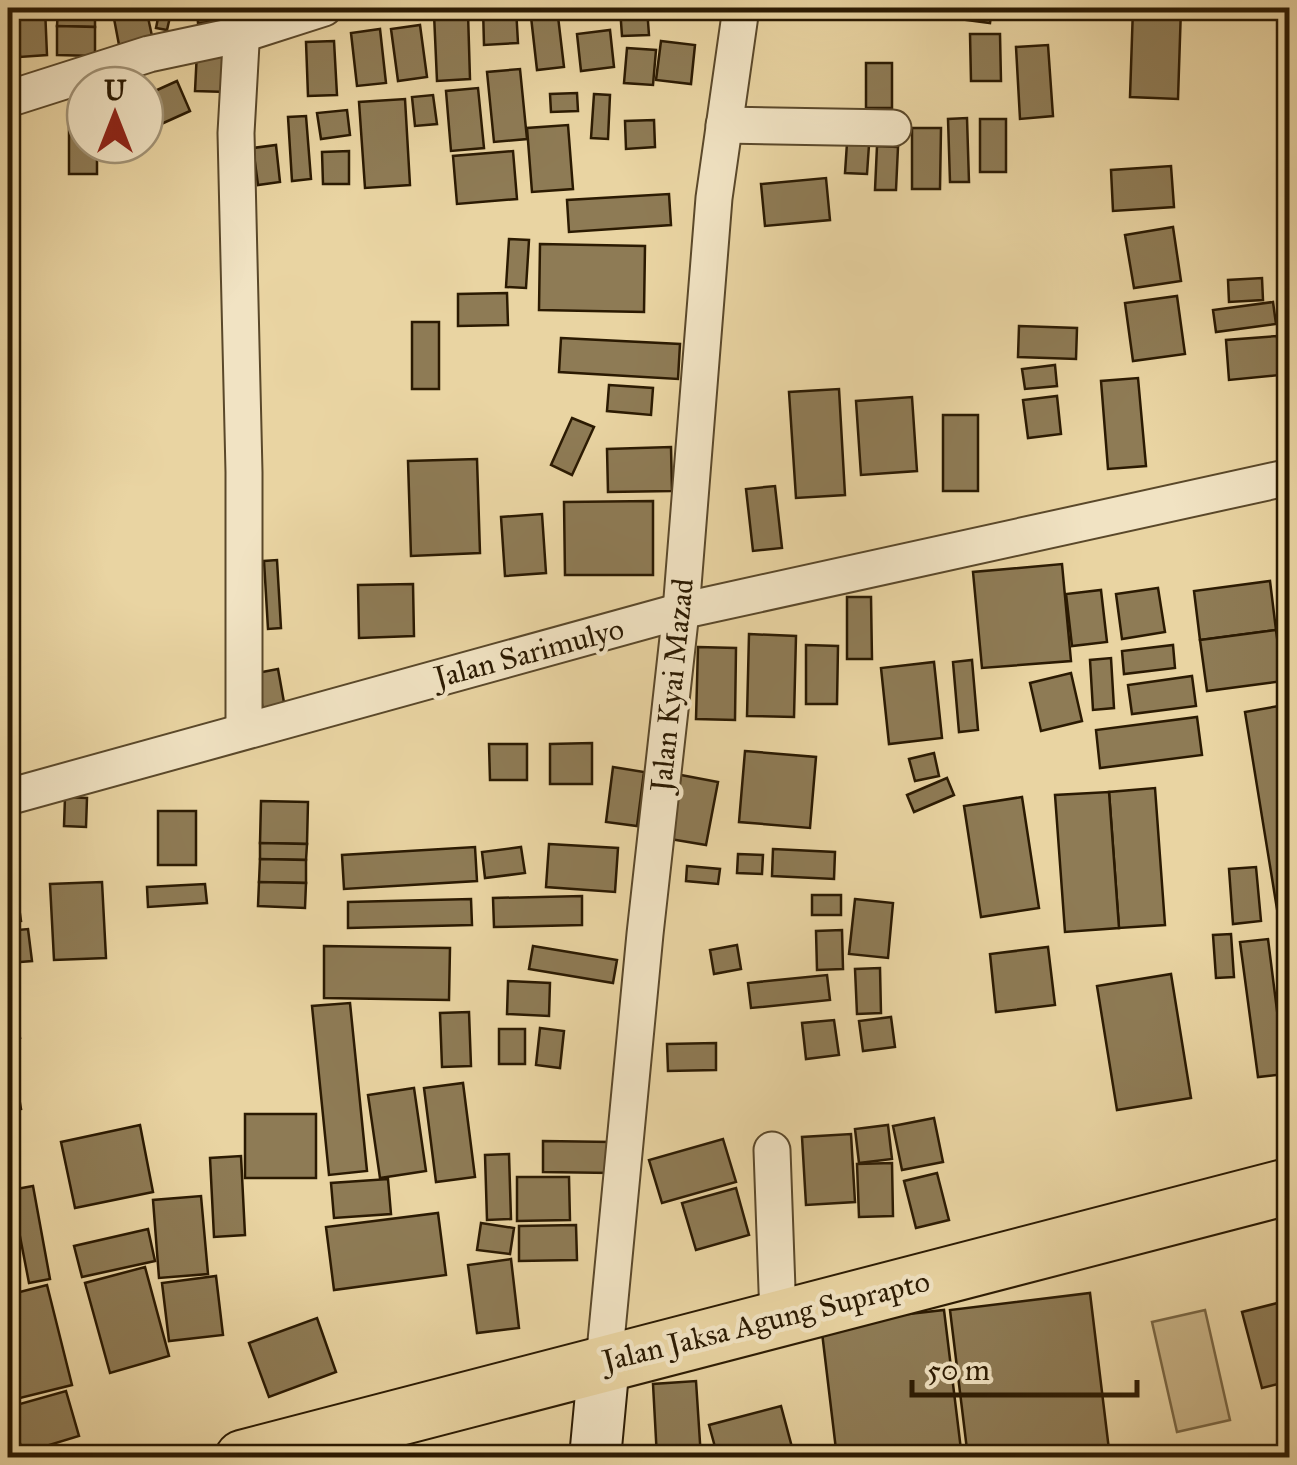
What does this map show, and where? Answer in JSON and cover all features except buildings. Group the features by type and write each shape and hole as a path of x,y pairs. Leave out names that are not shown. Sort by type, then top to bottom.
{"main road":[{"name":"Jalan Jaksa Agung Suprapto","path":"244,1458 1290,1186"},
{"path":"596,1458 604,1362"}],"street":[{"path":"8,99 243,21 324,8"},
{"name":"Jalan Kyai Mazad","path":"604,1362 645,934 682,612 706,280 742,8"},
{"path":"243,21 236,133 244,452 244,732"},
{"path":"724,125 892,128"},
{"name":"Jalan Sarimulyo","path":"8,797 682,612 1290,477"},
{"path":"772,1150 778,1318"}],"shaded area":[{"path":"1205,1310 1230,1420 1177,1432 1152,1322"}]}
